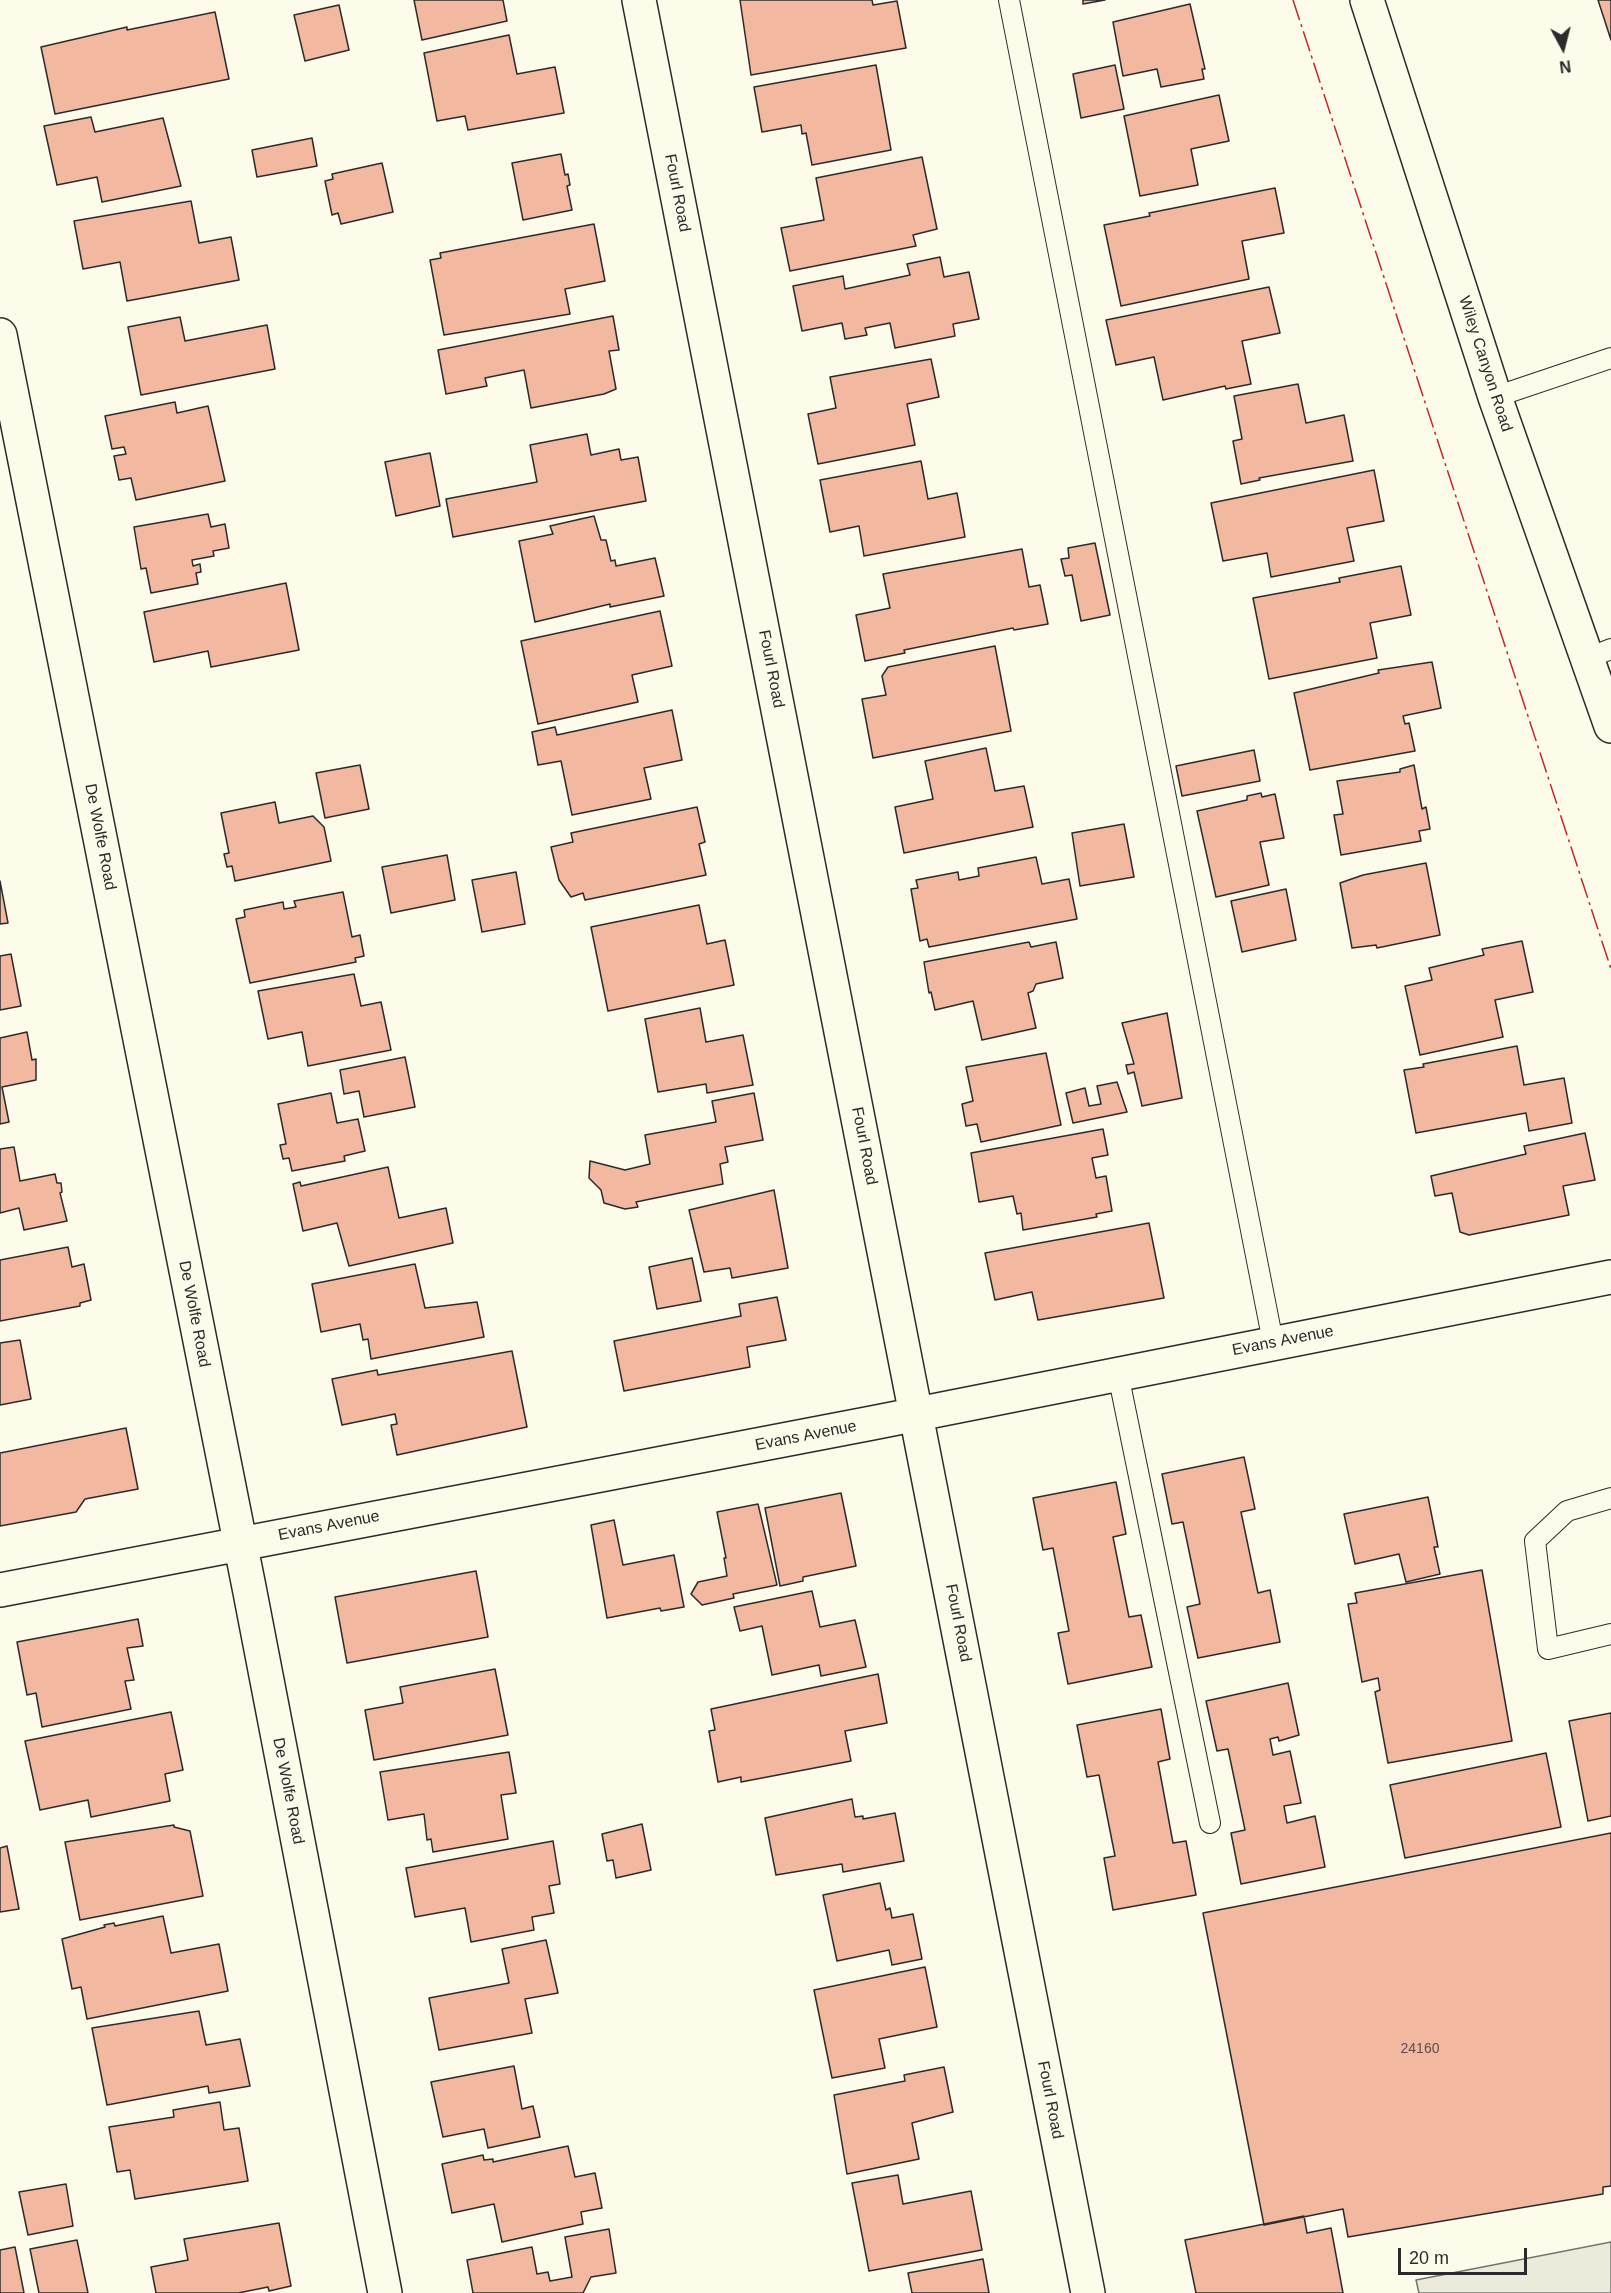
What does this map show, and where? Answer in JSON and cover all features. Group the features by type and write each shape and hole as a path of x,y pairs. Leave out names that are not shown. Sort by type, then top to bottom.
{"street":[{"name":"Fourl Road","path":"639,0 1088,2293"},
{"name":"Wiley Canyon Road","path":"1366,0 1495,397 1600,653 1611,726"},
{"name":"De Wolfe Road","path":"0,335 240,1543 385,2293"},
{"name":"Evans Avenue","path":"0,1590 917,1414 1611,1277"}],"lane":[{"path":"1009,0 1274,1342"},
{"path":"1495,397 1611,358"},
{"path":"1118,1374 1210,1823"},
{"path":"1611,1498 1567,1511 1535,1541 1548,1648 1611,1634"}],"shaded area":[{"path":"1611,2242 1611,2293 1419,2293 1416,2280"}],"building":[{"path":"414,0 503,0 507,21 422,40"},
{"path":"740,0 872,0 873,5 897,1 906,48 751,75"},
{"path":"1083,0 1105,0 1083,4"},
{"path":"1598,0 1611,0 1611,40"},
{"path":"1190,4 1205,69 1202,69 1204,79 1161,87 1157,69 1123,76 1113,22"},
{"path":"339,5 349,50 305,61 294,15"},
{"path":"215,12 229,79 55,114 41,47 127,27 127,30"},
{"path":"509,35 517,74 555,67 564,113 468,130 465,116 437,121 424,53"},
{"path":"876,65 891,150 812,165 806,133 802,134 801,125 762,132 754,87"},
{"path":"1115,65 1124,109 1081,118 1073,74"},
{"path":"1219,95 1229,141 1191,149 1198,185 1140,196 1124,116"},
{"path":"91,117 95,132 163,118 181,186 102,202 97,177 57,185 44,126"},
{"path":"312,138 317,166 257,177 252,150"},
{"path":"561,154 565,175 568,174 570,185 567,186 572,210 523,220 512,163"},
{"path":"922,157 937,229 913,235 916,246 790,271 781,228 824,220 816,178"},
{"path":"382,163 393,212 341,224 338,213 332,215 325,181 333,179 332,174"},
{"path":"1275,188 1284,233 1242,241 1249,279 1121,306 1104,225 1150,216 1149,213"},
{"path":"191,201 199,243 231,237 239,280 127,301 120,262 83,269 74,221"},
{"path":"594,224 605,281 565,289 570,314 444,335 430,260 441,258 440,253"},
{"path":"940,257 944,277 969,272 979,319 953,324 955,336 895,348 890,323 865,328 867,335 845,339 842,323 802,331 793,286 843,276 845,289 910,275 907,264"},
{"path":"1269,287 1280,333 1242,341 1251,384 1226,389 1225,386 1163,400 1154,357 1116,365 1106,320"},
{"path":"613,316 619,350 609,351 616,389 604,394 531,408 524,370 485,378 487,386 446,394 438,350"},
{"path":"180,317 185,341 267,325 275,369 141,395 128,327"},
{"path":"931,359 939,397 907,404 915,445 818,464 808,414 836,408 830,377"},
{"path":"1298,384 1306,423 1344,415 1353,461 1259,478 1260,480 1241,484 1233,441 1242,439 1234,396"},
{"path":"175,402 177,413 208,406 225,481 136,500 131,478 119,480 114,456 126,454 124,447 112,449 105,416"},
{"path":"587,434 591,455 619,449 621,460 638,457 646,501 453,537 446,499 537,482 530,445"},
{"path":"430,453 440,506 396,516 385,462"},
{"path":"921,461 928,499 957,493 965,537 864,556 859,526 830,532 820,480"},
{"path":"1374,470 1384,521 1347,528 1354,561 1271,577 1267,553 1223,561 1211,503"},
{"path":"208,514 211,527 225,524 229,548 213,551 214,556 192,560 193,566 200,564 201,572 196,573 198,584 151,593 146,568 141,569 134,527"},
{"path":"594,516 601,540 606,540 611,561 615,560 616,566 655,558 664,596 610,607 610,604 535,622 519,541 553,534 550,526"},
{"path":"1095,543 1110,615 1081,621 1072,575 1065,576 1061,559 1069,558 1068,548"},
{"path":"1022,549 1029,587 1040,585 1048,624 1014,630 1013,628 904,650 905,653 865,661 856,615 890,608 883,574"},
{"path":"1401,566 1411,615 1370,623 1377,658 1269,679 1253,598 1340,582 1339,578"},
{"path":"286,583 299,650 211,667 208,651 154,662 144,612"},
{"path":"660,611 672,666 632,675 638,702 538,724 521,641"},
{"path":"995,646 1011,731 873,758 862,699 886,695 882,676 888,667"},
{"path":"1432,662 1441,708 1403,716 1405,724 1409,723 1415,751 1310,770 1294,693 1379,673 1378,670"},
{"path":"672,710 682,760 644,768 651,799 572,815 561,761 538,765 532,732 555,727 557,735"},
{"path":"986,748 995,791 1024,786 1033,827 904,853 895,807 933,799 925,761"},
{"path":"1254,750 1260,781 1182,796 1176,766"},
{"path":"360,765 369,809 325,818 316,773"},
{"path":"1414,765 1422,809 1426,807 1430,829 1419,831 1421,841 1341,855 1334,815 1343,814 1337,781 1400,772 1400,769"},
{"path":"1261,793 1262,797 1275,794 1284,838 1260,842 1269,885 1216,897 1197,811 1247,800 1247,796"},
{"path":"275,802 279,823 313,816 324,827 331,861 235,881 232,866 227,867 224,854 229,853 221,813"},
{"path":"697,807 705,842 699,844 706,875 585,900 583,893 571,897 559,880 551,847 573,842 571,833"},
{"path":"1124,824 1134,877 1080,886 1072,833"},
{"path":"447,855 455,900 391,913 382,867"},
{"path":"1036,857 1042,884 1069,879 1077,919 929,947 927,939 920,941 911,889 918,888 916,880 958,872 959,880 979,876 978,868"},
{"path":"1426,863 1440,935 1377,948 1376,945 1352,948 1340,883 1363,875"},
{"path":"516,872 525,924 482,932 472,880"},
{"path":"0,881 8,923 0,924"},
{"path":"1286,889 1296,940 1242,952 1231,901"},
{"path":"343,892 352,937 360,935 364,956 355,958 356,962 250,983 236,919 245,917 244,910 283,902 284,909 296,907 294,901"},
{"path":"699,905 707,944 725,940 734,985 608,1011 591,927"},
{"path":"1522,941 1533,992 1495,1000 1503,1037 1420,1055 1405,986 1432,980 1429,968 1484,955 1482,949"},
{"path":"1029,942 1031,947 1056,942 1063,978 1036,984 1033,991 1028,993 1036,1028 982,1040 973,1001 935,1010 931,992 929,993 924,962"},
{"path":"11,954 21,1006 0,1010 0,956"},
{"path":"354,974 361,1006 381,1002 391,1050 308,1066 302,1032 268,1039 258,991"},
{"path":"700,1008 706,1042 743,1035 753,1085 707,1093 706,1084 658,1092 645,1019"},
{"path":"1167,1013 1182,1098 1142,1106 1134,1072 1128,1074 1126,1065 1134,1064 1122,1023"},
{"path":"27,1032 32,1060 36,1059 36,1080 2,1087 9,1122 0,1124 0,1038"},
{"path":"1517,1046 1524,1085 1564,1078 1572,1123 1529,1131 1526,1113 1416,1133 1404,1070 1424,1067 1423,1064"},
{"path":"1046,1053 1061,1125 981,1142 977,1124 966,1126 962,1104 973,1101 966,1067"},
{"path":"405,1057 415,1107 364,1117 359,1091 344,1094 340,1070"},
{"path":"1117,1082 1127,1112 1073,1123 1066,1093 1085,1088 1089,1106 1101,1104 1097,1086"},
{"path":"331,1093 337,1123 358,1119 365,1151 344,1156 345,1161 292,1171 289,1158 283,1159 280,1145 286,1144 278,1104"},
{"path":"754,1093 763,1140 725,1147 728,1162 720,1164 723,1184 636,1202 638,1207 625,1209 604,1203 601,1190 589,1178 590,1161 625,1170 650,1164 645,1135 716,1122 712,1101"},
{"path":"1103,1129 1108,1155 1092,1158 1096,1178 1106,1176 1112,1211 1096,1214 1097,1217 1023,1230 1021,1213 1017,1214 1013,1196 979,1202 971,1153"},
{"path":"1585,1133 1595,1180 1563,1186 1569,1215 1469,1235 1460,1232 1452,1193 1435,1196 1431,1176 1526,1154 1524,1146"},
{"path":"14,1147 20,1181 55,1174 57,1183 61,1183 62,1192 60,1193 67,1221 24,1230 19,1208 0,1213 0,1149"},
{"path":"388,1167 399,1218 446,1208 453,1243 349,1266 337,1223 303,1231 293,1184 300,1182 301,1186"},
{"path":"774,1190 788,1268 732,1278 730,1268 704,1272 689,1210"},
{"path":"1149,1223 1164,1298 1038,1320 1032,1292 995,1300 985,1253"},
{"path":"68,1247 72,1267 84,1264 91,1300 80,1303 80,1306 0,1321 0,1260"},
{"path":"692,1258 701,1301 657,1309 649,1267"},
{"path":"415,1264 425,1308 477,1302 484,1337 371,1359 368,1339 363,1340 360,1324 321,1332 312,1284"},
{"path":"777,1297 786,1340 747,1347 750,1367 624,1391 614,1341 741,1316 739,1304"},
{"path":"20,1340 31,1399 0,1405 0,1343"},
{"path":"512,1351 527,1427 397,1455 391,1425 397,1424 395,1414 342,1425 332,1379 377,1370 378,1375"},
{"path":"126,1428 138,1489 85,1499 76,1512 0,1526 0,1453"},
{"path":"1244,1457 1255,1509 1241,1512 1258,1593 1270,1590 1280,1642 1198,1658 1187,1607 1200,1604 1183,1522 1172,1524 1162,1474"},
{"path":"1116,1482 1126,1534 1113,1537 1129,1617 1141,1615 1152,1667 1068,1684 1058,1633 1069,1631 1053,1548 1043,1550 1033,1498"},
{"path":"841,1493 856,1566 803,1577 803,1581 780,1586 765,1508"},
{"path":"1428,1497 1438,1547 1434,1547 1440,1574 1406,1582 1399,1554 1355,1564 1344,1514"},
{"path":"758,1504 777,1585 733,1594 734,1598 702,1605 691,1594 698,1582 727,1576 717,1512"},
{"path":"614,1520 623,1565 674,1555 684,1607 661,1611 660,1608 607,1618 591,1525"},
{"path":"1482,1570 1512,1741 1388,1763 1375,1692 1380,1690 1378,1678 1362,1682 1348,1604 1357,1603 1355,1593"},
{"path":"476,1571 488,1637 347,1663 335,1597"},
{"path":"812,1591 820,1627 855,1620 866,1667 821,1676 819,1665 772,1675 762,1626 740,1631 734,1607"},
{"path":"138,1619 143,1646 127,1648 134,1680 125,1681 131,1709 42,1727 36,1693 27,1695 17,1642"},
{"path":"495,1669 508,1735 374,1760 365,1710 403,1703 400,1687"},
{"path":"878,1674 887,1723 845,1731 851,1761 741,1782 741,1777 718,1782 709,1731 715,1730 711,1709"},
{"path":"1288,1683 1299,1735 1279,1741 1278,1737 1270,1739 1273,1755 1290,1751 1301,1803 1284,1806 1287,1823 1315,1816 1325,1867 1241,1884 1231,1833 1245,1830 1228,1749 1217,1751 1206,1701"},
{"path":"1161,1709 1170,1759 1158,1762 1173,1843 1186,1841 1196,1895 1113,1910 1104,1858 1115,1856 1099,1775 1087,1777 1077,1725"},
{"path":"171,1712 183,1770 165,1774 170,1801 91,1817 88,1800 40,1810 25,1741"},
{"path":"1611,1713 1611,1816 1588,1821 1569,1721"},
{"path":"509,1752 516,1793 501,1795 508,1839 433,1852 431,1839 427,1840 424,1814 388,1820 380,1772"},
{"path":"1546,1753 1561,1827 1405,1858 1390,1785"},
{"path":"852,1799 855,1817 863,1816 863,1819 895,1813 904,1861 843,1872 842,1864 776,1875 765,1818"},
{"path":"642,1824 651,1870 616,1878 613,1860 607,1861 602,1834"},
{"path":"174,1825 174,1827 190,1831 203,1896 80,1920 65,1842"},
{"path":"1611,1833 1611,2186 1603,2187 1603,2194 1348,2237 1343,2209 1264,2225 1203,1913"},
{"path":"553,1841 560,1884 549,1886 554,1913 532,1917 534,1930 471,1942 465,1908 415,1917 406,1868"},
{"path":"7,1846 19,1909 0,1912 0,1848"},
{"path":"880,1883 886,1910 890,1908 892,1918 913,1914 922,1959 892,1965 889,1950 837,1961 823,1895"},
{"path":"163,1916 171,1953 219,1944 228,1991 87,2019 81,1987 72,1989 62,1939 105,1927 104,1925 114,1923 115,1926"},
{"path":"546,1940 558,1993 525,1999 532,2033 439,2050 429,1998 509,1983 502,1949"},
{"path":"925,1967 937,2027 879,2039 885,2068 832,2078 814,1990"},
{"path":"199,2011 206,2045 240,2039 250,2086 209,2093 208,2086 107,2105 92,2028"},
{"path":"514,2066 522,2109 533,2106 540,2137 488,2148 484,2129 443,2137 431,2082"},
{"path":"944,2067 953,2112 912,2123 919,2159 847,2174 834,2095 905,2081 904,2075"},
{"path":"220,2102 224,2130 239,2128 248,2181 135,2199 130,2170 117,2172 109,2127 174,2117 173,2110"},
{"path":"568,2146 575,2177 595,2173 602,2208 581,2212 583,2224 502,2242 494,2204 452,2213 442,2164 483,2155 484,2160 493,2159 493,2162"},
{"path":"898,2175 903,2204 971,2191 982,2250 869,2271 852,2183"},
{"path":"66,2184 73,2226 28,2235 19,2192"},
{"path":"1304,2216 1307,2233 1331,2228 1343,2293 1196,2293 1185,2240"},
{"path":"279,2223 291,2286 269,2291 268,2287 238,2293 156,2293 151,2267 188,2260 184,2239"},
{"path":"609,2229 616,2273 591,2277 583,2293 473,2293 467,2260 532,2247 537,2274 548,2272 550,2281 572,2277 565,2237"},
{"path":"77,2240 88,2293 39,2293 30,2249"},
{"path":"15,2247 24,2293 0,2293 0,2250"},
{"path":"983,2259 989,2293 912,2293 908,2273"}],"power":[{"path":"1293,0 1611,969"}]}
